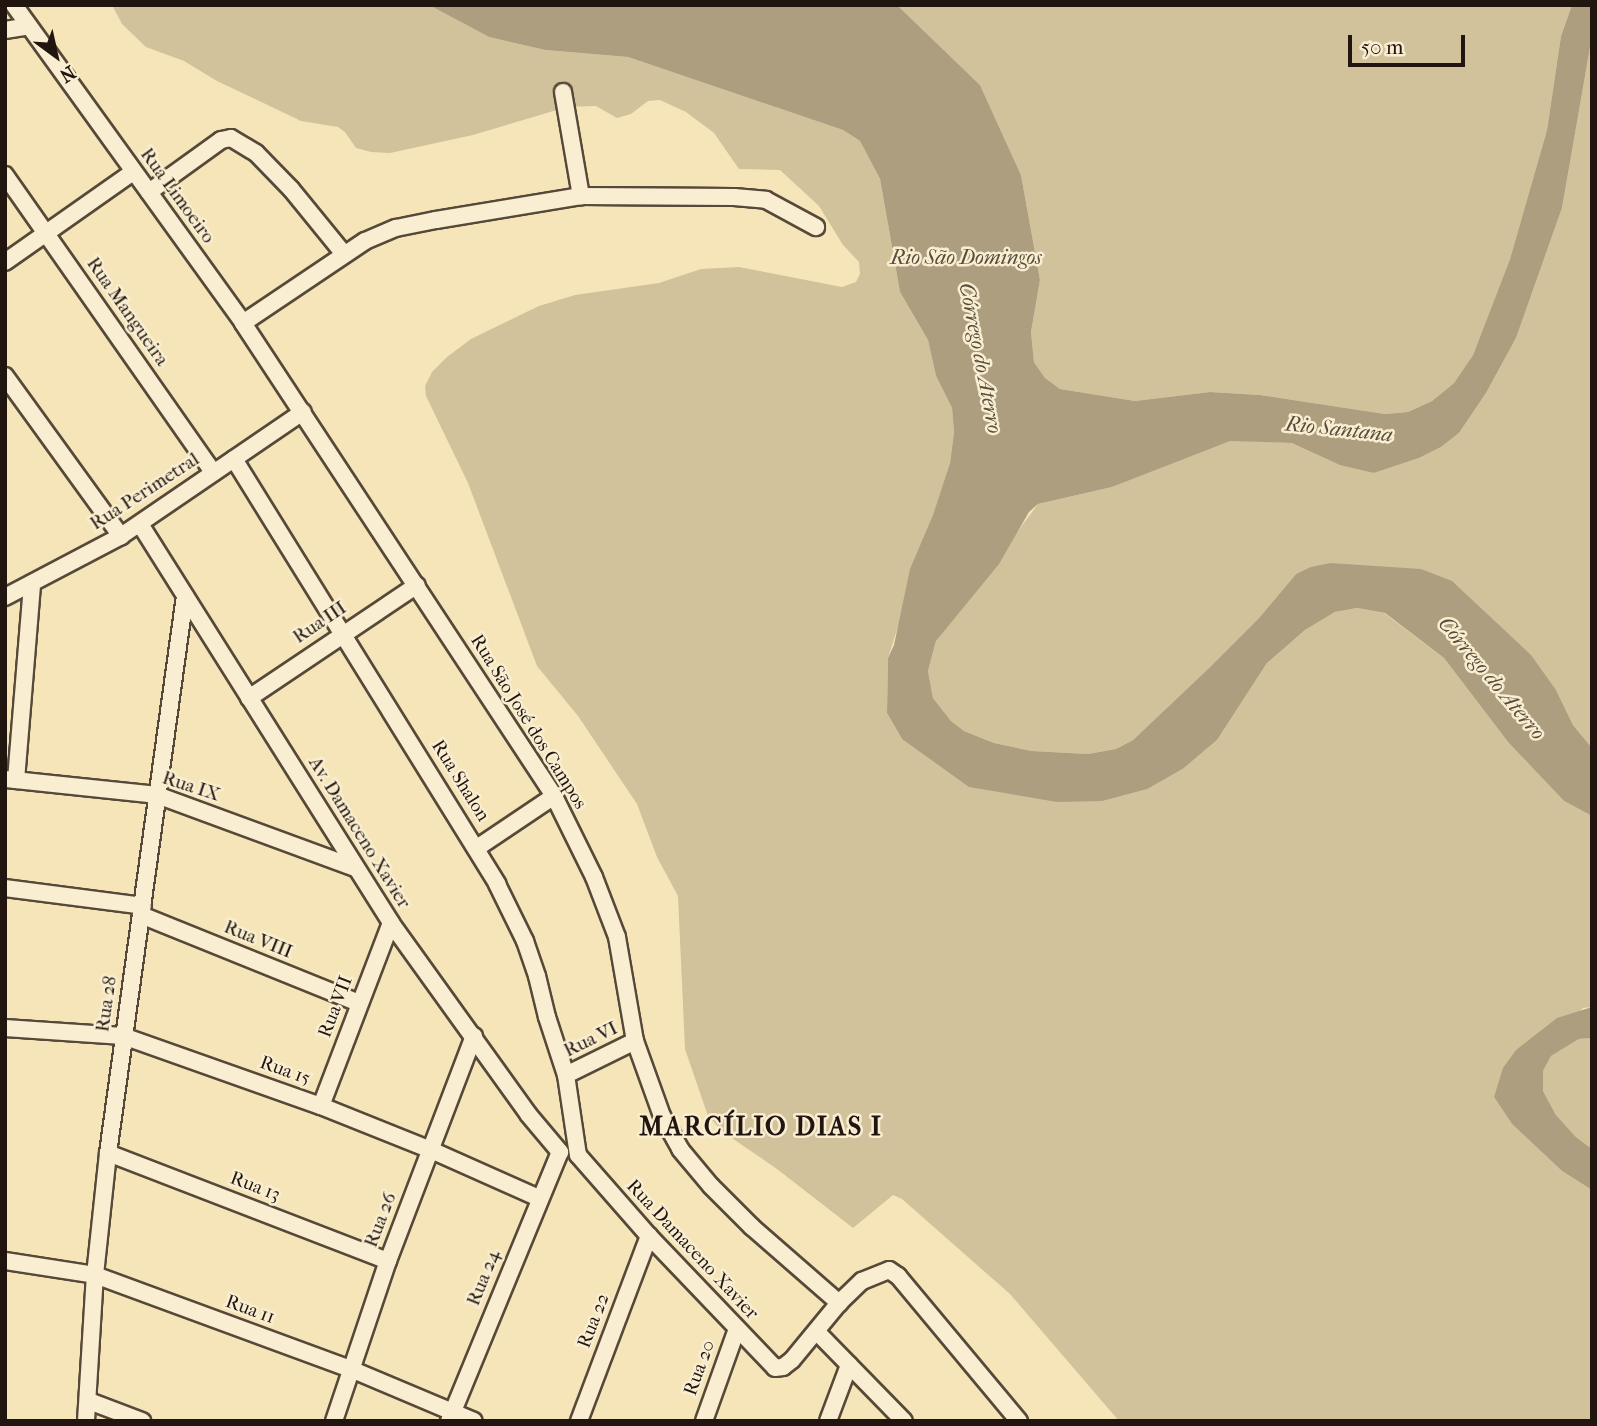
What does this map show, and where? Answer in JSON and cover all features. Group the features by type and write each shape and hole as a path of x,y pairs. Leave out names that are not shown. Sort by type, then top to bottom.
{"street":[{"name":"Rua Limoeiro","path":"14,5 243,323 303,412"},
{"path":"5,30 29,26"},
{"path":"564,92 581,197"},
{"path":"149,192 221,140 231,138 256,153 291,189 344,254"},
{"path":"5,262 133,172"},
{"name":"Rua Mangueira","path":"5,175 213,472"},
{"path":"243,323 344,254 396,228 581,197 734,197 766,200 816,227"},
{"path":"5,376 121,536"},
{"name":"Rua Perimetral","path":"8,589 32,584 121,536 303,412"},
{"name":"Rua São José dos Campos","path":"303,412 554,796 594,877 617,937 635,1041 662,1116 680,1149 752,1227 839,1303"},
{"name":"Rua Shalon","path":"234,459 477,848 525,941 566,1075 579,1155"},
{"name":"Av. Damaceno Xavier","path":"140,524 391,923 528,1114 560,1152"},
{"path":"11,780 32,584"},
{"name":"Rua III","path":"249,698 417,585"},
{"name":"Rua 28","path":"86,1421 95,1275 108,1153 185,596"},
{"name":"Rua IX","path":"11,780 158,795 355,868"},
{"path":"477,848 554,796"},
{"name":"Rua VIII","path":"5,888 142,910 359,1003"},
{"name":"Rua VII","path":"321,1107 391,923"},
{"name":"Rua 15","path":"5,1028 123,1035 321,1107 431,1150 540,1198"},
{"name":"Rua 26","path":"334,1421 354,1370 388,1261 474,1036"},
{"name":"Rua VI","path":"566,1075 635,1041"},
{"path":"560,1152 579,1155"},
{"name":"Rua 24","path":"450,1416 560,1152"},
{"name":"Rua 13","path":"108,1153 388,1261"},
{"name":"Rua Damaceno Xavier","path":"579,1155 649,1236 767,1363 779,1368 792,1360 818,1333"},
{"name":"Rua 22","path":"579,1421 649,1236"},
{"name":"Rua 11","path":"5,1261 95,1275 354,1370 450,1416 474,1421"},
{"path":"904,1421 818,1333 839,1303 862,1281 889,1270 898,1276 1019,1421"},
{"name":"Rua 20","path":"704,1421 737,1329"},
{"path":"828,1421 849,1365"},
{"path":"89,1401 142,1421"}],"shaded area":[{"path":"112,5 429,5 489,37 545,50 628,57 843,130 860,141 880,179 900,292 928,340 936,376 952,408 954,432 950,463 888,658 887,713 902,739 1184,768 1217,740 1267,663 1305,630 1335,612 1357,608 1384,613 1444,658 1508,742 1564,801 1592,816 1592,1007 1583,1008 1494,1097 1512,1124 1562,1171 1592,1190 1592,1421 1119,1421 1010,1294 902,1199 893,1195 853,1228 777,1169 723,1132 708,1116 685,1049 678,896 657,857 637,804 578,716 537,666 468,483 426,396 425,386 432,372 471,339 539,306 575,295 659,283 701,269 739,267 842,287 856,282 860,274 859,262 843,245 819,206 780,170 739,169 714,133 686,112 660,100 648,101 631,114 617,118 596,106 567,107 473,135 390,153 371,152 356,148 338,127 301,121 217,81 184,61 146,47 122,24"},
{"path":"897,5 1572,5 1561,36 1547,130 1510,259 1473,355 1454,383 1432,401 1408,412 1385,414 1260,395 1210,392 1135,401 1060,389 1045,378 1034,362 1031,332 1040,280 1021,175 980,85"},
{"path":"1592,36 1592,748 1573,725 1556,690 1343,565 1330,563 1296,574 1259,618 1208,669 1133,740 1116,749 1088,754 1032,751 994,743 964,731 951,721 933,698 928,671 936,641 1038,504 1112,487 1230,440 1292,443 1374,473 1419,458 1441,447 1459,433 1486,393 1516,338 1562,208"},
{"path":"1592,1038 1592,1149 1576,1137 1556,1115 1543,1091 1543,1071 1551,1056 1579,1039"}],"water":[{"name":"Rio São Domingos","path":"429,5 897,5 980,85 1021,175 1040,280 1031,332 1034,362 1045,378 1060,389 1135,401 1210,392 1260,395 1385,414 1408,412 1432,401 1454,383 1473,355 1510,259 1547,130 1561,36 1572,5 1592,5 1592,36 1562,208 1516,338 1486,393 1459,433 1441,447 1419,458 1374,473 1340,465 1292,443 1230,441 1112,487 1038,504 1029,512 999,564 936,641 928,671 933,698 951,721 964,731 994,743 1032,751 1088,754 1116,749 1133,740 1208,669 1259,618 1296,574 1330,563 1421,569 1452,581 1531,655 1556,690 1573,725 1592,748 1592,816 1564,801 1508,742 1444,658 1385,613 1357,608 1335,612 1305,630 1267,663 1217,740 1184,768 1147,789 1102,801 1057,802 969,787 902,739 887,713 888,658 894,645 910,569 933,515 950,463 954,432 952,408 936,376 928,340 900,292 880,179 860,141 843,130 628,57 545,50 489,37"},
{"path":"1592,1007 1592,1038 1579,1039 1551,1056 1543,1071 1543,1091 1556,1115 1576,1137 1592,1149 1592,1190 1562,1171 1512,1124 1494,1097 1503,1068 1516,1050 1557,1018"}],"district":[{"name":"MARCÍLIO DIAS I","path":"761,1127"}],"water label":[{"name":"Córrego do Aterro","path":"981,358"},
{"name":"Rio Santana","path":"1339,429"},
{"name":"Córrego do Aterro","path":"1492,678"}]}
